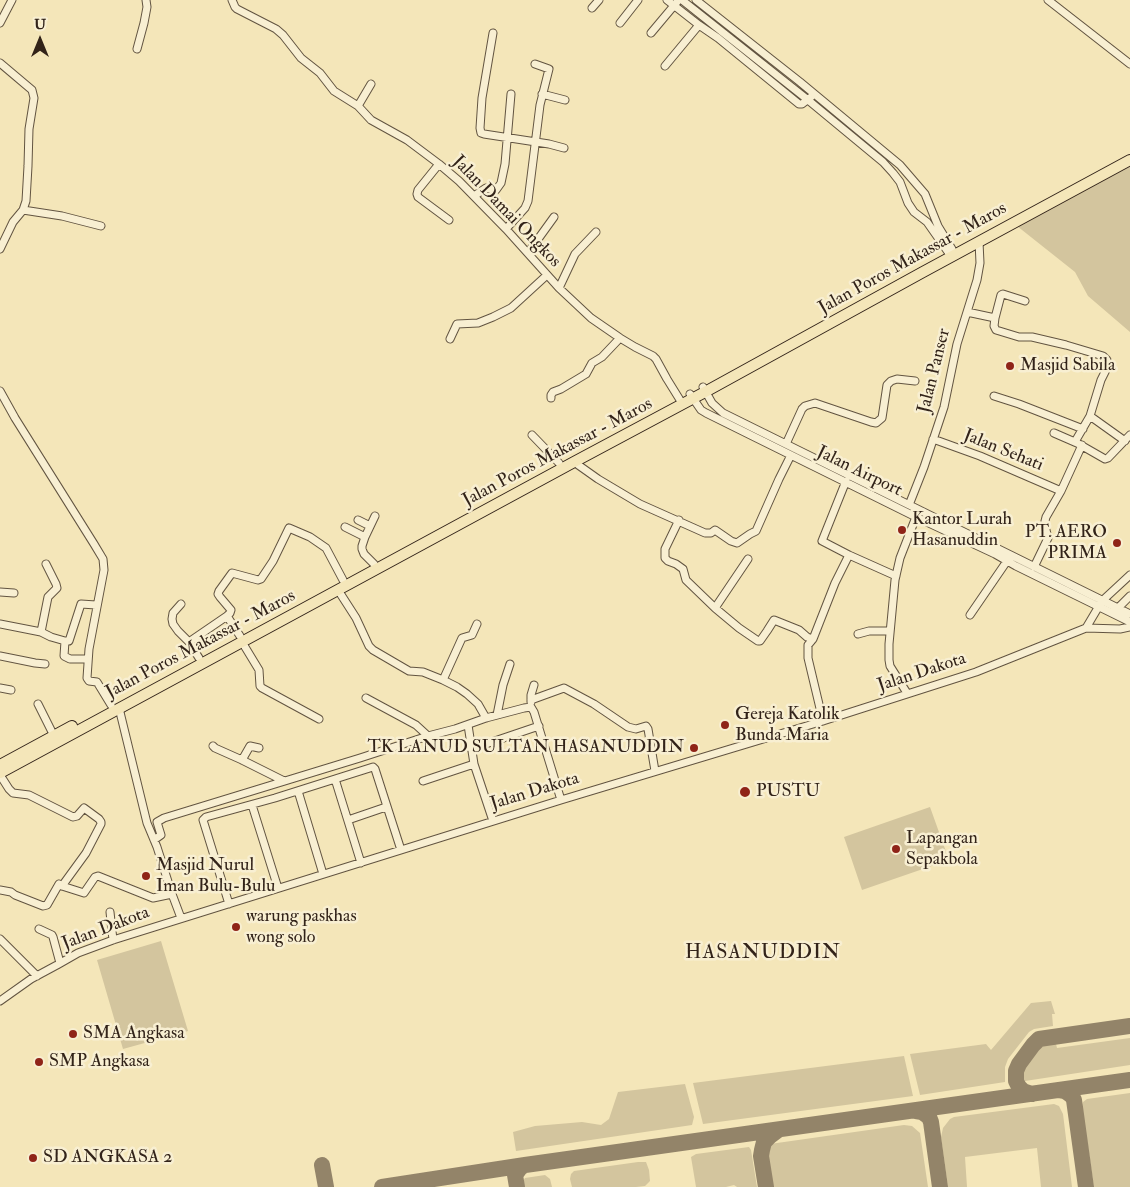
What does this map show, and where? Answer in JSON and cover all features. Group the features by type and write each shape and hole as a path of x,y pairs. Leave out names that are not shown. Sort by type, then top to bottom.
{"highway":[{"name":"Jalan Poros Makassar - Maros","path":"704,390 1130,152"},
{"name":"Jalan Poros Makassar - Maros","path":"0,765 54,736 115,707 241,639 344,580 359,575 574,462 1130,160"},
{"name":"Jalan Poros Makassar - Maros","path":"0,774 199,658 338,590 374,564 559,463 680,400 691,397"}],"street":[{"path":"0,23 12,0"},
{"path":"138,48 147,7 146,0"},
{"name":"Jalan Damai Ongkos","path":"232,0 234,7 237,9 276,29 301,58 320,73 334,91 358,106 371,120 407,140 459,181 506,229 559,288 591,318 629,344 653,356 680,400"},
{"path":"592,8 599,0"},
{"path":"620,23 638,0"},
{"path":"667,0 679,2 808,100 877,157 900,182 908,203 914,212 927,222 950,251"},
{"path":"696,0 763,52 900,165 925,194 950,251"},
{"path":"1048,0 1130,64"},
{"path":"679,2 699,25 718,38 799,104 802,104 814,94"},
{"path":"651,33 679,2"},
{"path":"665,66 699,25"},
{"path":"493,33 484,84 480,130 484,134 507,139 564,148"},
{"path":"756,60 763,52"},
{"path":"0,63 32,90 34,94 28,129 26,202 23,210 13,222 0,249"},
{"path":"506,229 526,206 532,174 542,94 550,68 535,64"},
{"path":"358,106 371,84"},
{"path":"474,196 486,188 496,190 501,183 505,164 511,94"},
{"path":"542,94 564,100"},
{"path":"439,164 418,190 417,194 418,197 449,220"},
{"path":"23,210 62,216 101,226"},
{"path":"528,253 554,217"},
{"path":"559,288 575,254 596,232"},
{"name":"Jalan Panser","path":"910,506 944,407 957,344 977,280 979,242"},
{"path":"450,339 457,324 478,322 511,308 547,274"},
{"path":"1024,301 1001,294 995,318 994,326 996,330 1019,337 1032,337 1066,345 1103,356 1107,360 1107,368 1090,416 1077,438 1080,444 1061,491 1045,521 1048,538 1034,566"},
{"path":"966,312 995,318"},
{"path":"550,398 553,392 584,375 592,363 602,357 620,338"},
{"path":"786,444 805,406 815,404 876,423 882,418 887,386 891,381 897,379 915,381"},
{"name":"Jalan Airport","path":"704,390 712,403 723,413 791,456 896,503 910,506 997,551 1007,560 1100,604 1118,608 1130,614"},
{"path":"0,391 103,559 104,570 96,605 88,659 88,680 97,682 115,707 147,823 181,918"},
{"path":"994,396 1083,429"},
{"name":"Jalan Airport","path":"691,397 701,410 786,444 896,503 916,517 1034,566 1130,622"},
{"path":"1054,433 1080,444 1105,459 1108,458 1127,438 1090,416"},
{"path":"532,435 559,463"},
{"name":"Jalan Sehati","path":"933,439 980,456 1061,491"},
{"path":"574,462 598,479 645,506 705,533 711,533 715,530 731,541 738,543 756,531 791,456"},
{"path":"846,481 822,541 849,556 896,576"},
{"path":"374,564 364,554 362,546 375,516"},
{"path":"907,693 890,666 890,631 896,576 907,538 916,517"},
{"path":"358,520 370,526"},
{"path":"679,520 665,549 665,558 683,569 686,580 715,608 758,641 774,620 799,630 813,639"},
{"path":"345,527 365,537"},
{"path":"189,642 230,613 231,610 218,594 232,573 258,580 261,579 290,528 310,537 326,548 344,580"},
{"path":"823,721 808,658 808,645 813,639 835,583 849,556"},
{"path":"715,608 748,559"},
{"path":"970,615 1007,560"},
{"path":"41,632 48,597 57,588 46,564"},
{"path":"1086,628 1100,604 1130,575"},
{"path":"338,590 373,650 409,671 423,672 462,690 478,704 486,718"},
{"path":"0,592 14,593"},
{"path":"1118,608 1130,596"},
{"path":"0,624 41,632 50,637 69,641 81,604 96,605"},
{"path":"181,604 173,613 172,619 175,628 189,642 199,658"},
{"path":"227,616 259,670 260,686 320,719"},
{"path":"443,680 462,638 472,635 477,624"},
{"path":"1086,628 1130,627"},
{"name":"Jalan Dakota","path":"0,1000 60,963 113,940 976,672 1086,628"},
{"path":"858,634 869,631 890,631"},
{"path":"65,641 64,656 70,659 88,659"},
{"path":"0,656 45,664"},
{"path":"497,715 502,685 510,664"},
{"path":"534,685 531,704 561,800"},
{"path":"0,688 11,690"},
{"path":"154,840 160,835 157,822 164,818 486,718 524,708 564,688 594,704 628,727 636,729 646,726 655,771"},
{"path":"366,698 416,725 428,736"},
{"path":"38,704 54,736"},
{"path":"468,724 474,764 493,821"},
{"path":"471,749 539,726"},
{"path":"213,746 284,781"},
{"path":"242,760 250,746 259,748"},
{"path":"423,781 474,764"},
{"path":"229,904 203,820 206,817 374,768 401,850"},
{"path":"0,774 13,793 29,795 73,817 77,816 84,808 100,821 101,824 88,848 62,886"},
{"path":"335,779 361,863"},
{"path":"298,791 323,874"},
{"path":"252,805 278,888"},
{"path":"348,820 386,807"},
{"path":"0,890 11,892 45,906 59,884 84,894 95,877 98,876 153,898 172,894"},
{"path":"110,912 113,940"},
{"path":"39,929 52,935 60,963"},
{"path":"0,938 37,976"}],"shaded area":[{"path":"1130,165 1130,332 1088,296 1075,272 1017,226"},
{"name":"Lapangan Sepakbola","path":"930,807 949,860 862,890 844,837"},
{"path":"161,941 188,1031 123,1049 97,960"},
{"path":"1051,1001 1055,1014 1052,1014 1053,1026 1034,1029 1029,1032 1008,1059 1005,1067 1005,1082 920,1095 910,1054 986,1044 991,1050 1031,1003"},
{"path":"1130,1038 1130,1065 1025,1081 1023,1077 1023,1071 1037,1046 1056,1044 1057,1048"},
{"path":"904,1056 913,1096 703,1124 693,1083"},
{"path":"685,1084 694,1117 692,1125 516,1151 513,1132 535,1126 582,1122 601,1125 609,1119 618,1092"},
{"path":"1130,1093 1130,1187 1094,1187 1082,1107 1083,1102 1087,1099"},
{"path":"1054,1104 1059,1106 1063,1114 1072,1187 1041,1187 1037,1148 965,1157 967,1187 948,1187 941,1137 943,1128 950,1119"},
{"path":"904,1125 912,1126 920,1133 928,1187 769,1187 765,1160 770,1144"},
{"path":"749,1147 757,1187 737,1187 734,1185 726,1187 696,1187 691,1157 696,1154"},
{"path":"646,1162 649,1170 650,1181 645,1186 572,1187 570,1179 574,1171"},
{"path":"545,1175 550,1179 552,1187 521,1187 525,1178"}],"taxiway":[{"path":"1032,1094 1023,1091 1019,1087 1016,1081 1016,1071 1019,1064 1039,1039 1130,1026"},
{"path":"382,1187 525,1165 1130,1080"},
{"path":"1059,1090 1065,1091 1074,1100 1086,1187"},
{"path":"916,1111 922,1112 929,1117 931,1122 940,1187"},
{"path":"766,1187 761,1156 762,1150 764,1142 778,1130"},
{"path":"322,1165 326,1187"},
{"path":"517,1187 515,1175 525,1165"}],"place":[{"name":"Masjid Sabila","path":"1010,366"},
{"name":"Kantor Lurah Hasanuddin","path":"902,530"},
{"name":"PT. AERO PRIMA","path":"1117,543"},
{"name":"Gereja Katolik Bunda Maria","path":"725,725"},
{"name":"TK LANUD SULTAN HASANUDDIN","path":"694,748"},
{"name":"PUSTU","path":"745,792"},
{"name":"Lapangan Sepakbola","path":"896,849"},
{"name":"Masjid Nurul Iman Bulu-Bulu","path":"146,876"},
{"name":"warung paskhas wong solo","path":"236,927"},
{"name":"SMA Angkasa","path":"73,1034"},
{"name":"SMP Angkasa","path":"39,1062"},
{"name":"SD ANGKASA 2","path":"33,1158"}],"district":[{"name":"HASANUDDIN","path":"763,954"}]}
